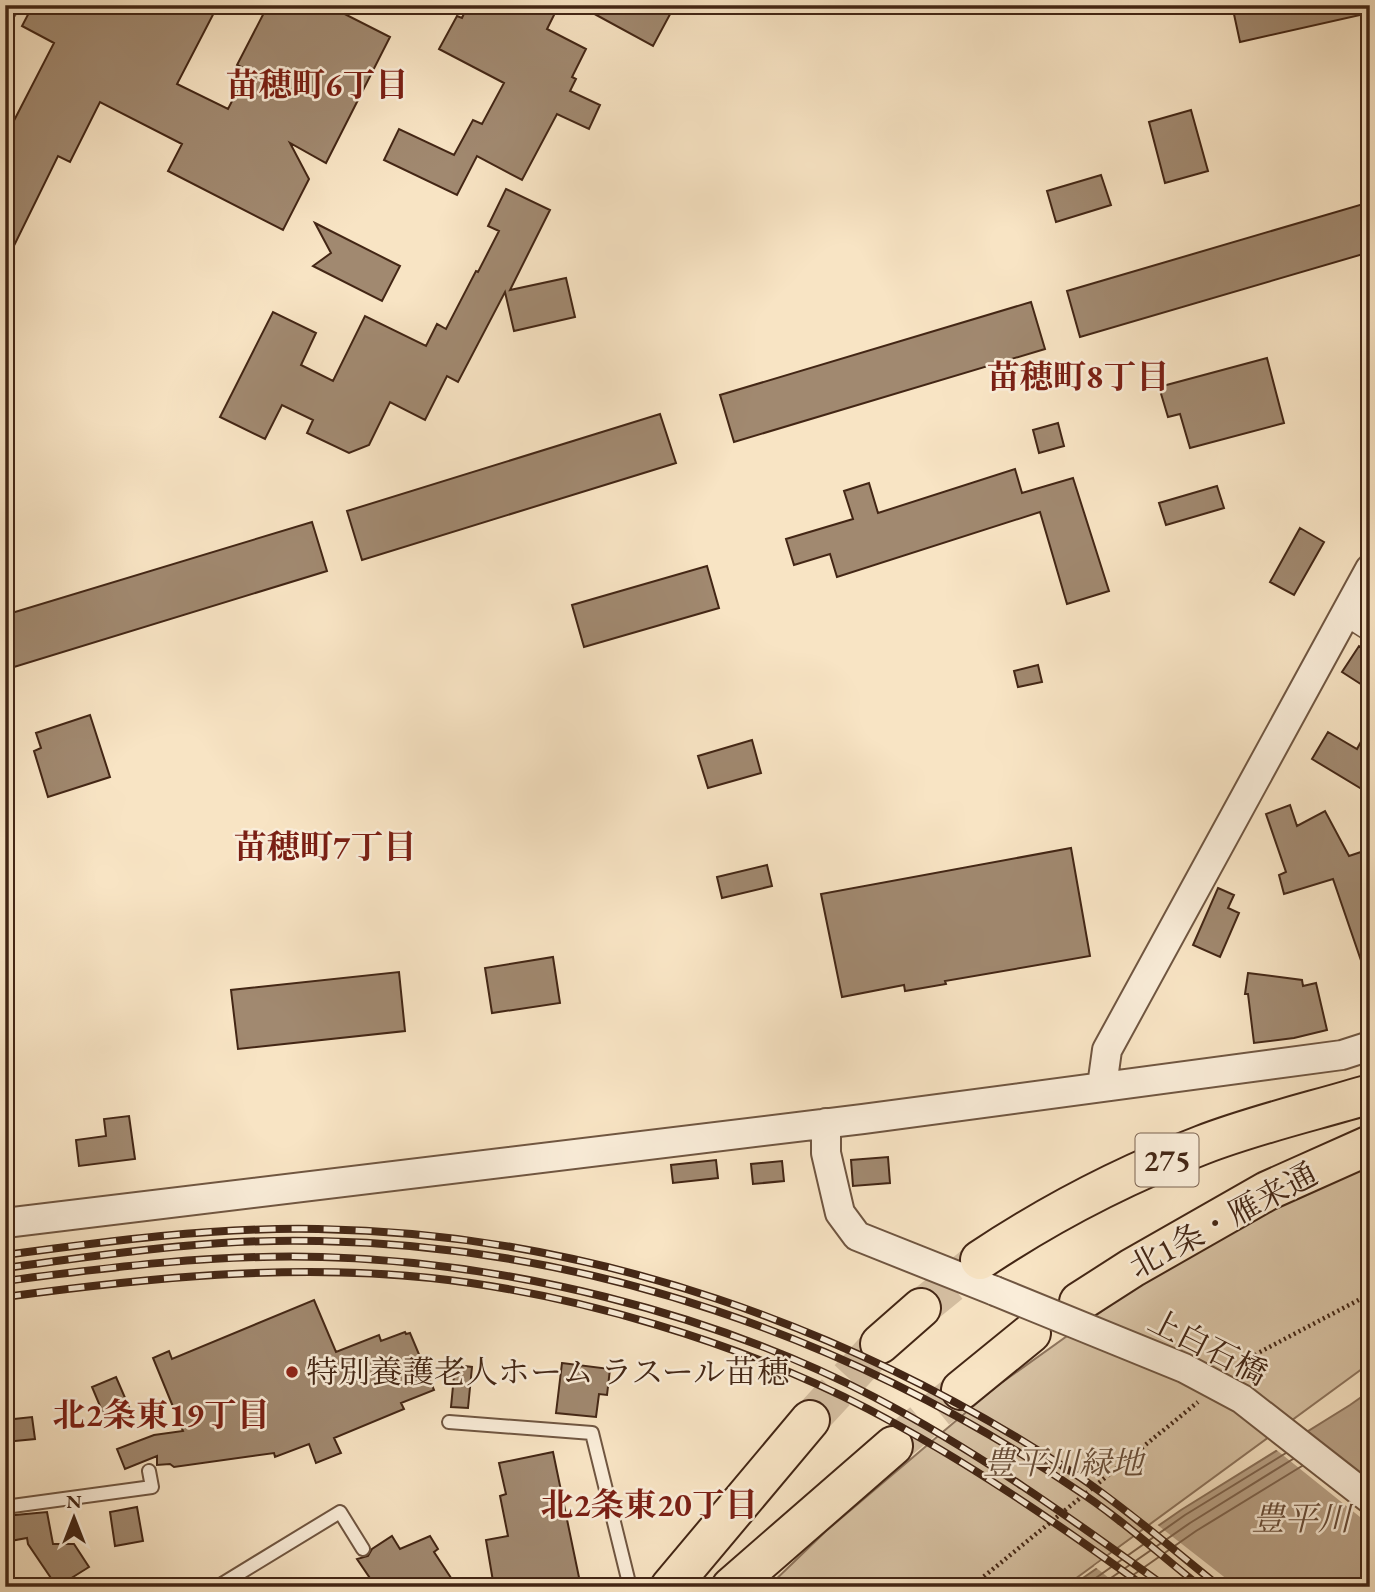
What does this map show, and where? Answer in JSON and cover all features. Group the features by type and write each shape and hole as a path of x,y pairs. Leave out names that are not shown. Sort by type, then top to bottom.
{"highway":[{"name":"北1条・雁来通","path":"987,1275 1020,1234 1118,1181 1203,1144 1370,1094"},
{"name":"北1条・雁来通","path":"1079,1302 1132,1268 1267,1191 1370,1145"},
{"path":"880,1344 921,1308"},
{"path":"961,1390 1031,1333"},
{"path":"670,1587 810,1420"},
{"path":"731,1587 893,1446"}],"street":[{"path":"1102,1086 1107,1050 1370,569"},
{"path":"1345,613 1370,629"},
{"path":"5,1223 826,1123 1342,1055 1370,1046"},
{"name":"上白石橋","path":"826,1123 827,1153 840,1213 857,1236 987,1275 1184,1368 1242,1399 1370,1499"}],"lane":[{"path":"449,1422 592,1433 630,1587"},
{"path":"5,1507 152,1487 149,1471"},
{"path":"216,1587 340,1512 363,1549"}],"path":[{"path":"1237,1370 1258,1353 1370,1294"},
{"path":"971,1587 1205,1396"}],"green space":[{"name":"豊平川緑地","path":"1370,1149 1370,1363 1086,1571 1064,1587 768,1587 826,1531 997,1386 1123,1296"}],"water":[{"name":"豊平川","path":"1370,1391 1370,1587 1070,1587 1181,1510"}],"pier":[{"path":"1304,1430 1370,1482 1370,1525 1274,1448"},
{"path":"1155,1523 1237,1587 1120,1587 1094,1566"}],"building":[{"path":"33,5 218,5 177,84 228,109 248,70 237,65 268,5 327,5 390,37 326,163 290,143 309,179 283,230 168,171 182,144 100,102 70,162 58,156 5,264 5,138 54,43 22,26"},
{"path":"468,5 559,5 547,29 586,49 572,77 576,79 570,91 600,105 589,129 557,114 522,180 477,156 457,195 384,160 399,129 454,155 473,120 482,124 504,83 439,49 457,16 462,18"},
{"path":"578,5 675,5 653,46"},
{"path":"1232,5 1368,5 1369,13 1240,42"},
{"path":"1191,110 1208,171 1165,183 1149,122"},
{"path":"1101,175 1111,205 1056,222 1047,191"},
{"path":"506,189 550,210 510,290 566,278 575,317 514,331 505,292 458,382 447,376 425,420 390,402 369,445 349,453 307,433 313,420 282,405 265,439 220,417 273,312 316,333 301,365 333,381 365,316 426,346 437,324 446,329 499,231 488,226"},
{"path":"1370,202 1370,252 1080,337 1067,291"},
{"path":"315,223 400,266 382,301 313,266 331,253"},
{"path":"1031,302 1045,349 734,442 720,395"},
{"path":"1267,358 1284,423 1190,448 1180,414 1168,417 1159,387"},
{"path":"660,414 676,463 362,560 347,511"},
{"path":"1058,423 1064,446 1039,453 1033,430"},
{"path":"1015,469 1022,493 1073,478 1109,591 1067,604 1040,512 837,577 830,554 794,565 786,539 853,519 844,491 869,483 878,513"},
{"path":"1217,486 1224,508 1166,525 1159,503"},
{"path":"312,522 327,571 14,667 5,640 5,615"},
{"path":"1300,528 1324,542 1294,595 1270,582"},
{"path":"707,566 719,608 584,647 572,605"},
{"path":"1359,646 1370,653 1370,690 1342,672"},
{"path":"1038,665 1042,682 1018,687 1014,671"},
{"path":"90,715 110,777 48,797 34,751 41,748 36,733"},
{"path":"1370,725 1370,794 1312,759 1328,732 1357,749"},
{"path":"752,740 761,773 708,788 698,756"},
{"path":"1290,805 1297,826 1325,811 1349,856 1370,849 1370,977 1367,978 1333,879 1284,894 1279,875 1286,872 1266,814"},
{"path":"1071,848 1090,956 945,981 946,984 905,991 904,985 842,997 821,894"},
{"path":"767,865 772,886 722,898 717,877"},
{"path":"1218,888 1234,895 1228,908 1239,913 1220,957 1193,945"},
{"path":"553,957 560,1003 492,1013 485,968"},
{"path":"399,972 405,1031 238,1049 231,990"},
{"path":"1248,973 1302,980 1303,986 1316,983 1327,1030 1254,1043 1248,994 1245,994"},
{"path":"129,1116 135,1159 79,1166 76,1140 106,1136 104,1119"},
{"path":"888,1157 890,1183 853,1186 851,1160"},
{"path":"716,1160 718,1178 673,1183 671,1165"},
{"path":"782,1161 784,1181 753,1184 751,1164"},
{"name":"特別養護老人ホーム ラスール苗穂","path":"314,1300 336,1352 379,1335 381,1341 405,1332 410,1333 434,1390 401,1403 404,1409 334,1438 341,1453 316,1463 309,1444 275,1457 274,1453 174,1467 170,1464 157,1465 157,1456 125,1469 117,1449 154,1435 183,1431 153,1358 169,1351 172,1359"},
{"path":"562,1363 610,1369 607,1395 599,1394 596,1417 556,1413"},
{"path":"455,1365 472,1367 468,1408 451,1407"},
{"path":"116,1377 129,1407 105,1418 92,1387"},
{"path":"32,1417 35,1439 5,1442 5,1420"},
{"path":"553,1452 581,1587 494,1587 486,1540 508,1536 500,1496 506,1494 499,1463"},
{"path":"137,1507 143,1541 115,1546 110,1512"},
{"path":"47,1512 53,1544 74,1544 89,1567 57,1587 28,1544 27,1538 5,1542 5,1516"},
{"path":"392,1536 400,1549 430,1536 438,1549 434,1552 457,1587 376,1587 357,1559 368,1556 372,1549"}],"tunnel":[{"path":"921,1308 980,1260"},
{"path":"810,1420 880,1344"},
{"path":"893,1446 961,1390"}],"railway":[{"path":"5,1255 200,1233 318,1229 419,1235 520,1248 619,1270 717,1299 812,1334 905,1376 995,1424 1081,1478 1220,1587"},
{"path":"5,1268 201,1245 319,1241 420,1247 519,1261 618,1282 714,1310 808,1345 900,1387 989,1435 1091,1499 1201,1587"},
{"path":"5,1281 123,1266 243,1258 322,1257 462,1269 606,1297 745,1340 874,1397 987,1463 1166,1587"},
{"path":"5,1297 165,1279 271,1272 325,1272 431,1278 485,1285 598,1309 712,1343 819,1385 868,1409 940,1449 1010,1493 1145,1587"}],"place":[{"name":"特別養護老人ホーム ラスール苗穂","path":"292,1372"}],"district":[{"name":"苗穂町6丁目","path":"317,84"},
{"name":"苗穂町8丁目","path":"1078,376"},
{"name":"苗穂町7丁目","path":"325,846"},
{"name":"北2条東19丁目","path":"161,1414"},
{"name":"北2条東20丁目","path":"649,1504"}]}
